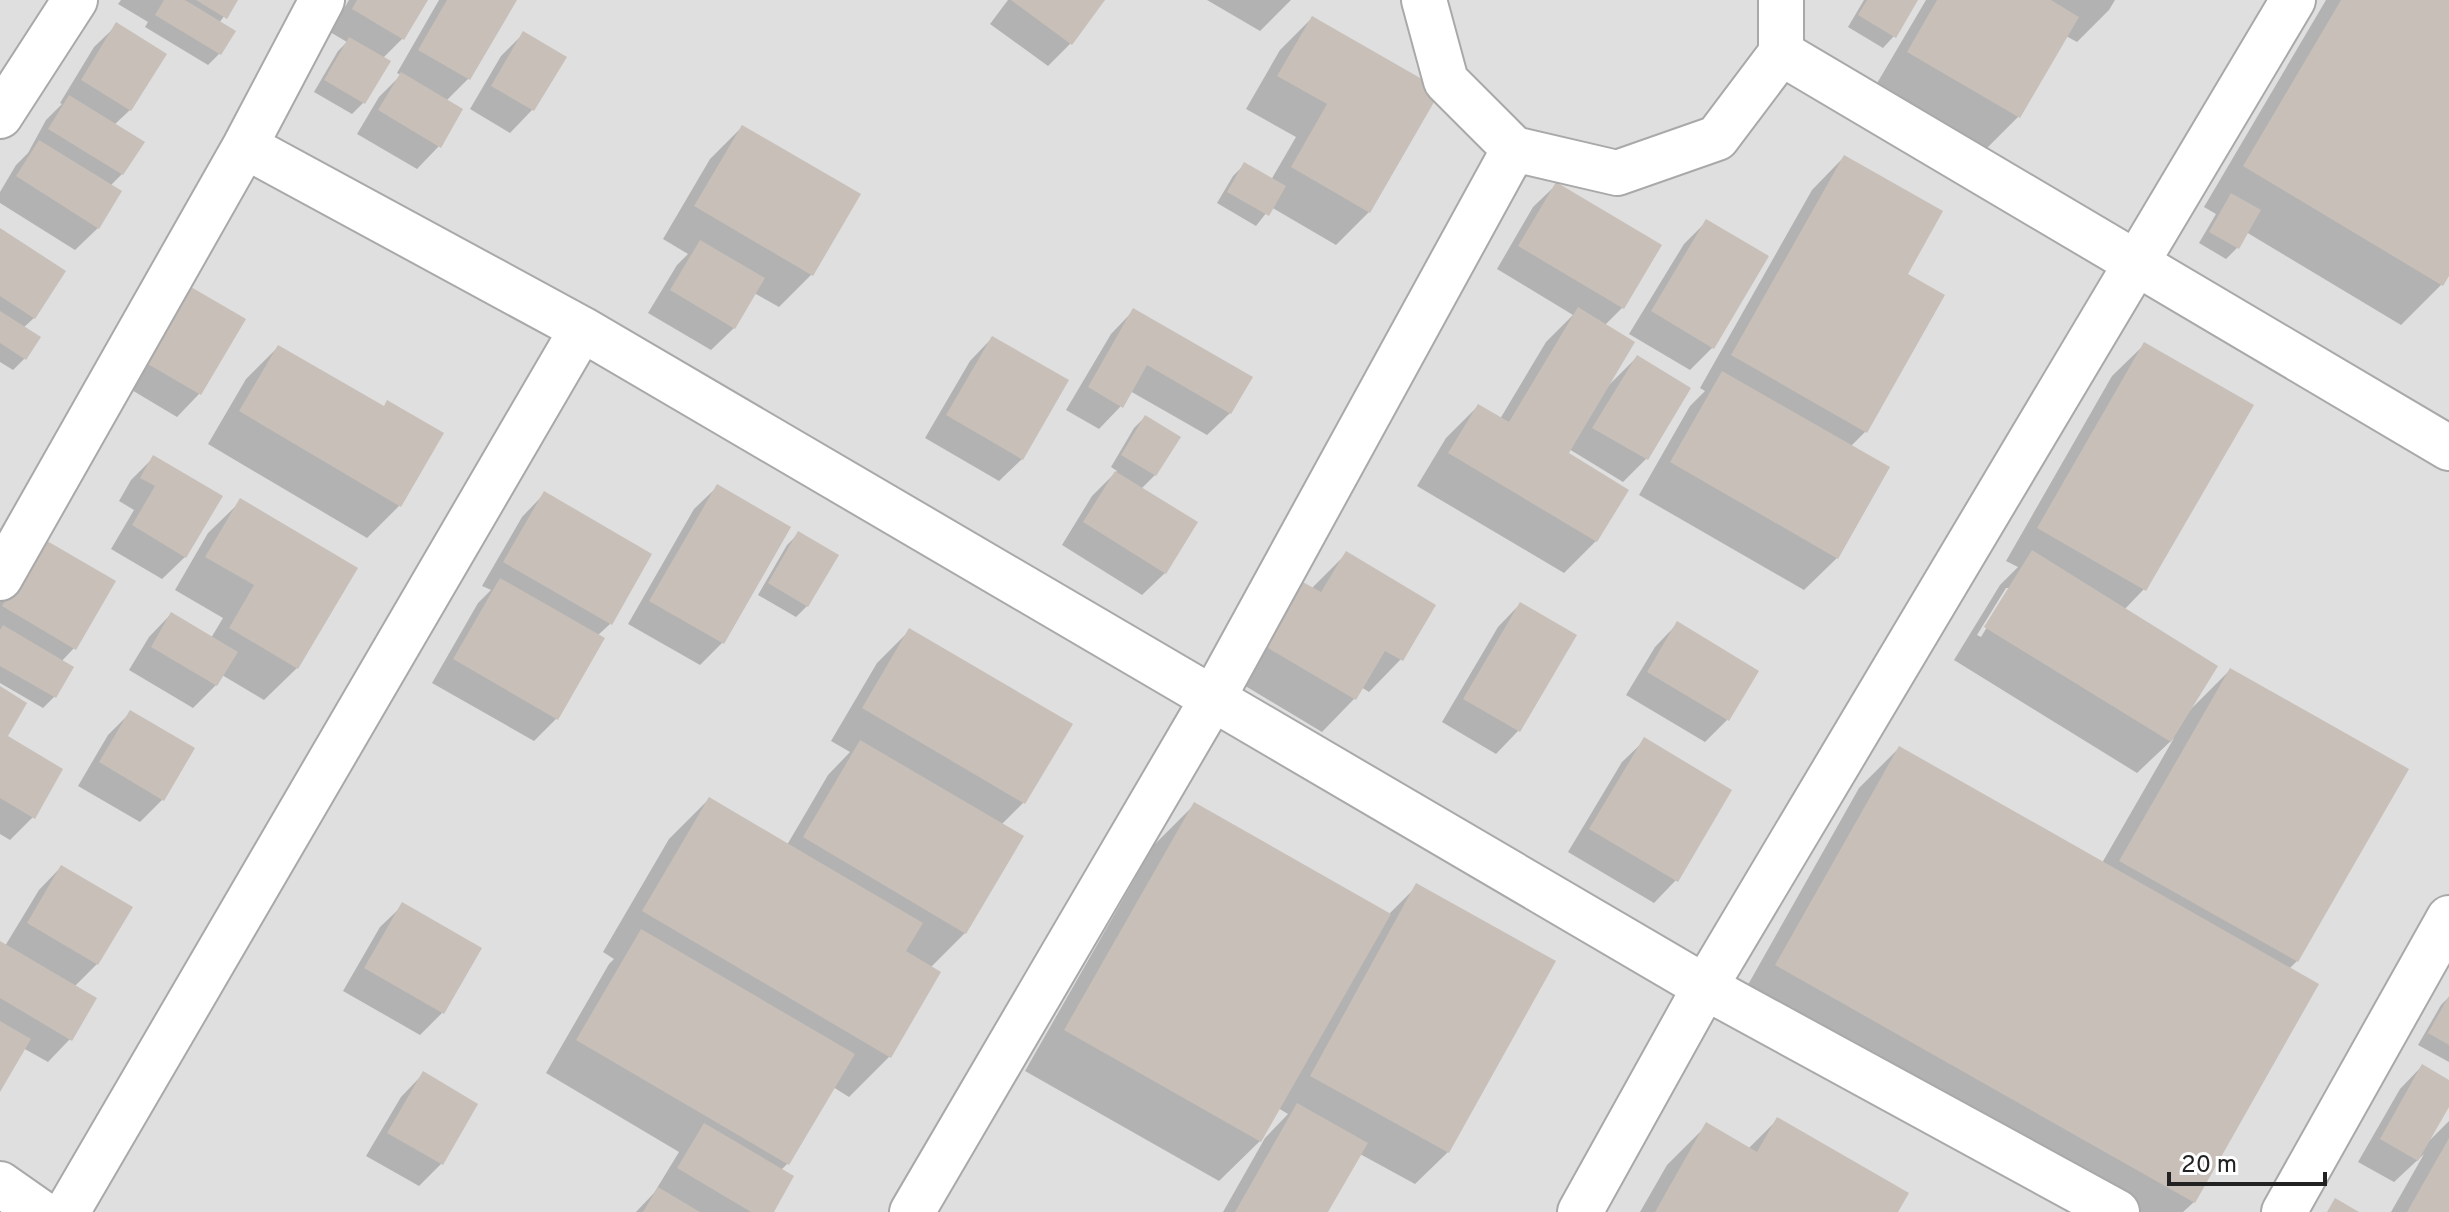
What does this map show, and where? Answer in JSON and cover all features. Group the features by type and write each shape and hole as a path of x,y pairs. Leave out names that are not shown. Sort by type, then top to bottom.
{"street":[{"path":"0,116 75,0"},
{"path":"0,578 245,146 322,0"},
{"path":"1424,0 1446,81 1514,149 1617,173 1717,138 1781,53 1781,0"},
{"path":"1580,1212 1705,987 2293,0"},
{"path":"1781,53 2449,448"},
{"path":"245,146 582,329 1705,987 2117,1212"},
{"path":"912,1212 1213,698 1514,149"},
{"path":"67,1212 582,329"},
{"path":"2284,1212 2449,918"},
{"path":"0,1184 40,1212"}],"shaded area":[{"path":"0,0 2449,0 2449,1212 0,1212"}],"building":[{"path":"164,0 185,0 236,31 221,55 155,15"},
{"path":"196,0 238,0 227,19"},
{"path":"357,0 428,0 404,40 352,9"},
{"path":"447,0 517,0 470,80 418,50"},
{"path":"1011,0 1105,0 1072,45"},
{"path":"1867,0 1918,0 1896,38 1858,15"},
{"path":"1937,0 2051,0 2079,17 2020,118 1907,52"},
{"path":"2341,0 2449,0 2449,276 2443,286 2243,166"},
{"path":"1312,16 1441,90 1370,213 1291,167 1327,104 1277,76"},
{"path":"116,22 167,54 131,111 81,80"},
{"path":"523,31 567,57 534,111 491,86"},
{"path":"349,37 391,61 365,104 324,80"},
{"path":"401,72 463,109 441,148 378,110"},
{"path":"69,95 145,142 123,175 48,129"},
{"path":"742,125 861,194 813,276 694,206"},
{"path":"39,140 122,191 99,229 16,176"},
{"path":"1844,155 1943,211 1908,274 1945,295 1867,433 1731,355"},
{"path":"1244,162 1286,186 1269,216 1227,192"},
{"path":"1556,182 1662,245 1624,309 1518,246"},
{"path":"2231,193 2261,210 2239,249 2209,232"},
{"path":"1706,219 1769,256 1714,349 1651,311"},
{"path":"0,228 66,271 35,319 0,296"},
{"path":"700,240 765,278 735,329 670,290"},
{"path":"191,287 246,319 201,395 146,363"},
{"path":"1578,307 1635,342 1569,453 1629,490 1597,542 1448,453 1478,404 1509,422"},
{"path":"1133,308 1253,377 1231,414 1147,365 1123,408 1088,387"},
{"path":"0,311 41,337 26,360 0,343"},
{"path":"992,336 1069,380 1023,460 946,415"},
{"path":"2144,342 2254,405 2146,591 2037,528"},
{"path":"278,345 384,406 387,400 444,433 401,507 239,411"},
{"path":"1637,355 1691,388 1648,460 1592,428"},
{"path":"1722,371 1890,467 1838,559 1670,462"},
{"path":"1145,415 1181,437 1156,476 1121,455"},
{"path":"153,455 223,496 186,558 132,525 155,486 140,478"},
{"path":"1115,471 1198,522 1166,574 1083,522"},
{"path":"717,484 791,527 724,644 649,601"},
{"path":"544,491 652,554 612,625 503,562"},
{"path":"240,498 358,568 298,669 229,628 254,585 205,557"},
{"path":"798,531 839,555 808,607 768,583"},
{"path":"42,538 116,581 76,650 2,606"},
{"path":"2032,550 2218,666 2171,742 1984,627"},
{"path":"1346,551 1436,605 1403,661 1385,651 1356,700 1263,645 1301,581 1321,592"},
{"path":"500,578 605,638 558,720 453,659"},
{"path":"1520,602 1577,635 1520,732 1463,699"},
{"path":"171,612 238,652 217,686 151,647"},
{"path":"1677,621 1759,671 1729,721 1647,672"},
{"path":"3,625 74,667 56,698 0,666 0,630"},
{"path":"909,628 1073,724 1025,804 862,708"},
{"path":"2230,668 2409,769 2298,962 2119,861"},
{"path":"0,686 27,703 8,736 63,769 35,819 0,798"},
{"path":"130,710 195,748 164,801 99,762"},
{"path":"1644,737 1732,790 1678,882 1589,829"},
{"path":"860,740 1024,836 966,934 803,837"},
{"path":"1899,746 2319,984 2195,1203 1775,965"},
{"path":"709,797 923,923 906,951 941,972 891,1058 642,911"},
{"path":"1194,802 1391,914 1261,1142 1064,1030"},
{"path":"61,865 133,907 98,965 27,923"},
{"path":"1416,883 1556,961 1449,1153 1310,1076"},
{"path":"402,902 482,948 444,1014 364,968"},
{"path":"641,929 855,1054 789,1165 576,1040"},
{"path":"0,941 97,998 72,1041 0,998"},
{"path":"2449,996 2449,1045 2428,1033"},
{"path":"0,1021 31,1039 0,1092"},
{"path":"2422,1064 2449,1080 2449,1107 2418,1161 2380,1139"},
{"path":"423,1071 478,1104 443,1165 387,1133"},
{"path":"1297,1103 1368,1143 1328,1212 1235,1212"},
{"path":"1777,1117 1909,1193 1898,1212 1655,1212 1706,1122 1757,1152"},
{"path":"704,1123 794,1176 774,1212 751,1212 677,1168"},
{"path":"2449,1138 2449,1212 2407,1212"},
{"path":"658,1187 700,1212 643,1212"},
{"path":"2335,1198 2359,1212 2327,1212"}]}
